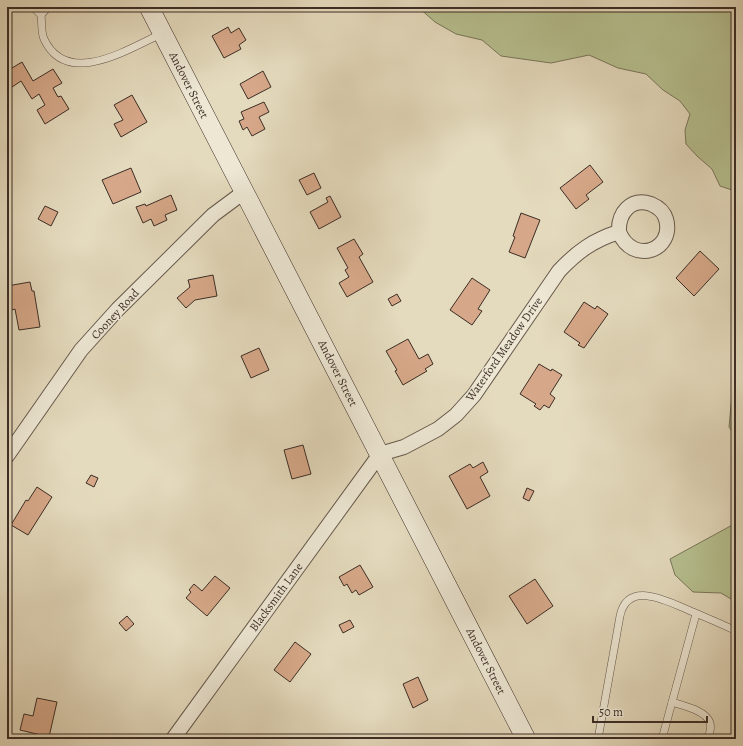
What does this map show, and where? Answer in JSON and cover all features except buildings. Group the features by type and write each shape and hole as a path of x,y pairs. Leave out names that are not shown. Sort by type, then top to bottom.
{"main road":[{"name":"Andover Street","path":"149,7 526,739"}],"street":[{"name":"Cooney Road","path":"7,456 81,350 118,309 213,215 244,192"},
{"name":"Waterford Meadow Drive","path":"380,454 404,447 438,429 456,416 474,395 559,271 572,257 584,248 603,237 619,232"},
{"name":"Blacksmith Lane","path":"173,739 380,454"}],"lane":[{"path":"33,7 41,15 43,38 52,52 67,61 85,64 106,60 163,33"},
{"path":"41,15 48,7"},
{"path":"598,739 620,616 622,608 627,600 649,595 665,600 736,631"},
{"path":"662,739 696,614"},
{"path":"672,702 703,714 710,722 711,728 708,739"}],"green space":[{"path":"418,7 736,7 736,194 732,190 720,186 712,169 686,144 685,130 690,114 680,101 663,90 646,74 618,68 589,55 551,63 501,56 482,40 456,34 435,22"},
{"path":"736,375 736,437 729,427 733,383"},
{"path":"736,523 736,602 721,593 693,592 675,575 670,559"}]}
